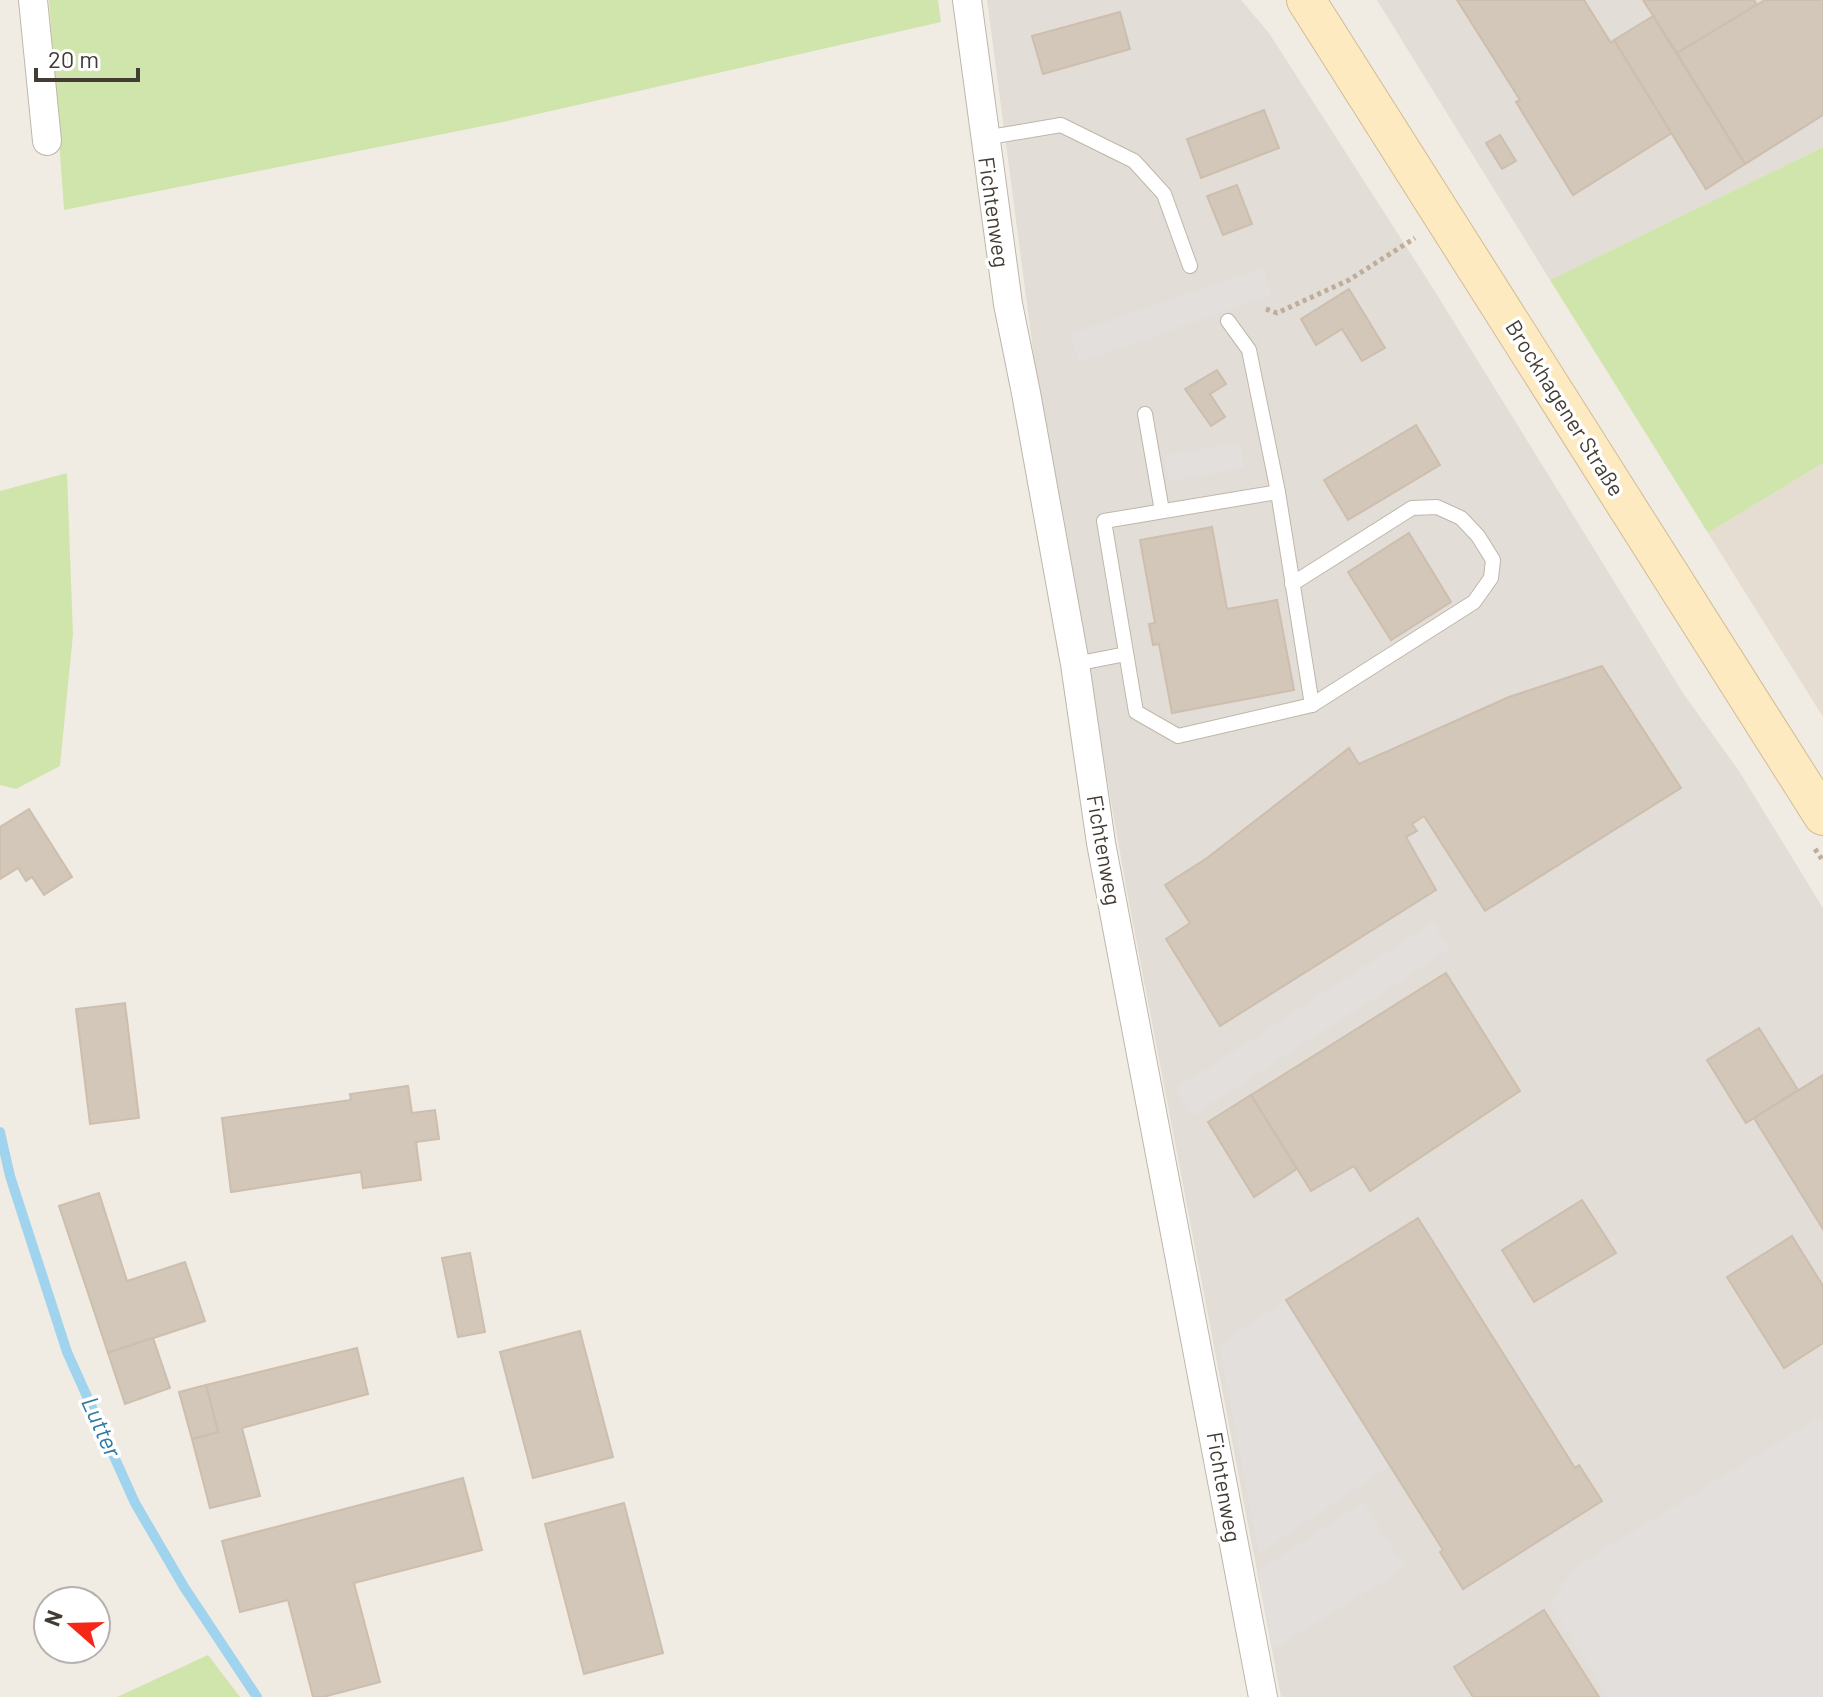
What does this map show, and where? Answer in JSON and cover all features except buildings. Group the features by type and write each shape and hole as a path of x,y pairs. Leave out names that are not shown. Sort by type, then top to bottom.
{"main road":[{"name":"Brockhagener Straße","path":"1306,0 1823,816"}],"street":[{"path":"33,0 47,141"},
{"name":"Fichtenweg","path":"967,0 1008,304 1075,664 1101,843 1263,1697"}],"lane":[{"path":"984,138 1061,125 1134,161 1164,194 1190,266"},
{"path":"1228,321 1249,350 1278,492 1312,705"},
{"path":"1145,414 1162,511"},
{"path":"1278,492 1104,521 1136,712 1178,736 1312,705 1474,602 1491,578 1493,560 1478,536 1461,518 1437,507 1412,508 1292,584"},
{"path":"1075,664 1126,654"}],"path":[{"path":"1266,309 1277,313 1349,280 1416,237"}],"shaded area":[{"path":"987,0 1241,0 1269,33 1436,293 1683,693 1739,771 1823,908 1823,1697 1281,1697 1126,887 1053,469 1035,365"},
{"path":"1377,0 1823,0 1823,147 1550,280"},
{"path":"1263,268 1272,295 1079,362 1070,334"},
{"path":"1240,442 1244,468 1169,481 1165,456"},
{"path":"1823,463 1823,717 1708,533"},
{"path":"1433,922 1450,949 1192,1116 1175,1089"},
{"path":"1286,1300 1390,1466 1259,1554 1219,1345"},
{"path":"1821,1416 1823,1697 1608,1697 1550,1603 1575,1567"},
{"path":"1363,1502 1405,1568 1273,1649 1258,1571"}],"green space":[{"path":"49,0 938,0 941,22 503,122 64,210"},
{"path":"1823,147 1823,463 1708,533 1550,280"},
{"path":"67,473 73,634 60,766 16,789 0,785 0,491"},
{"path":"208,1655 240,1697 117,1697"}],"waterway":[{"name":"Lutter","path":"0,1132 10,1176 67,1352 135,1503 184,1587 257,1697"}]}
